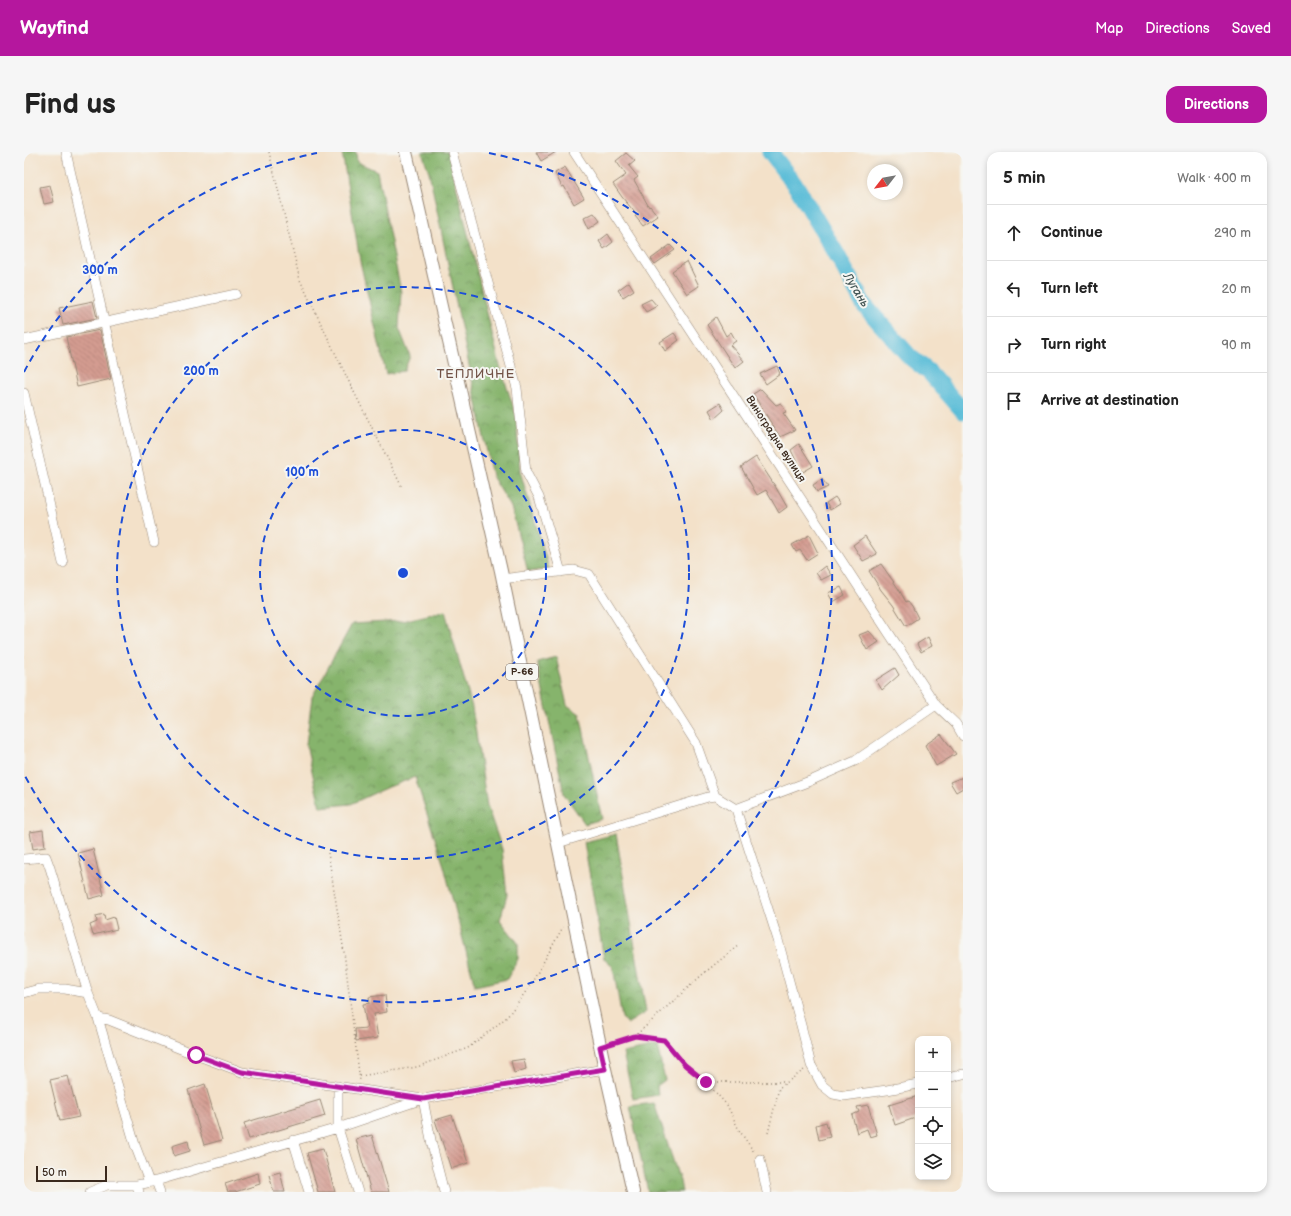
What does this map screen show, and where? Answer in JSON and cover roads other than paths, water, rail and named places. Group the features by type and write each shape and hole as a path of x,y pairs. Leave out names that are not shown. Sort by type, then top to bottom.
{"main road":[{"name":"Р-66","path":"406,152 502,580 600,1047 633,1192"}],"street":[{"path":"66,152 154,542"},
{"path":"452,152 517,388 526,472 539,497 561,572"},
{"name":"Виноградна вулиця","path":"574,152 936,705 956,724 963,736"},
{"path":"24,340 236,294"},
{"path":"24,393 63,563"},
{"path":"502,580 574,570 589,574 696,743 715,796 736,810 778,940 810,1065 822,1085 833,1094 844,1096 915,1085"},
{"path":"736,810 855,762 936,705"},
{"path":"558,844 715,796"},
{"path":"24,859 46,857 88,993 98,1018 135,1145 160,1192"},
{"path":"24,993 39,989 65,989 88,993"},
{"path":"98,1018 109,1020 242,1072 423,1099"},
{"path":"90,1192 107,1185 138,1188 153,1181 338,1128 423,1099 605,1069"},
{"path":"951,1077 963,1074"},
{"path":"338,1086 338,1128 358,1192"},
{"path":"423,1099 432,1146 444,1192"},
{"path":"293,1140 309,1192"},
{"path":"760,1159 767,1192"}],"waterway":[{"name":"Лугань","path":"770,152 798,189 836,253 864,305 910,357 929,372 963,411"}],"district":[{"name":"ТЕПЛИЧНЕ","path":"476,374"}]}
